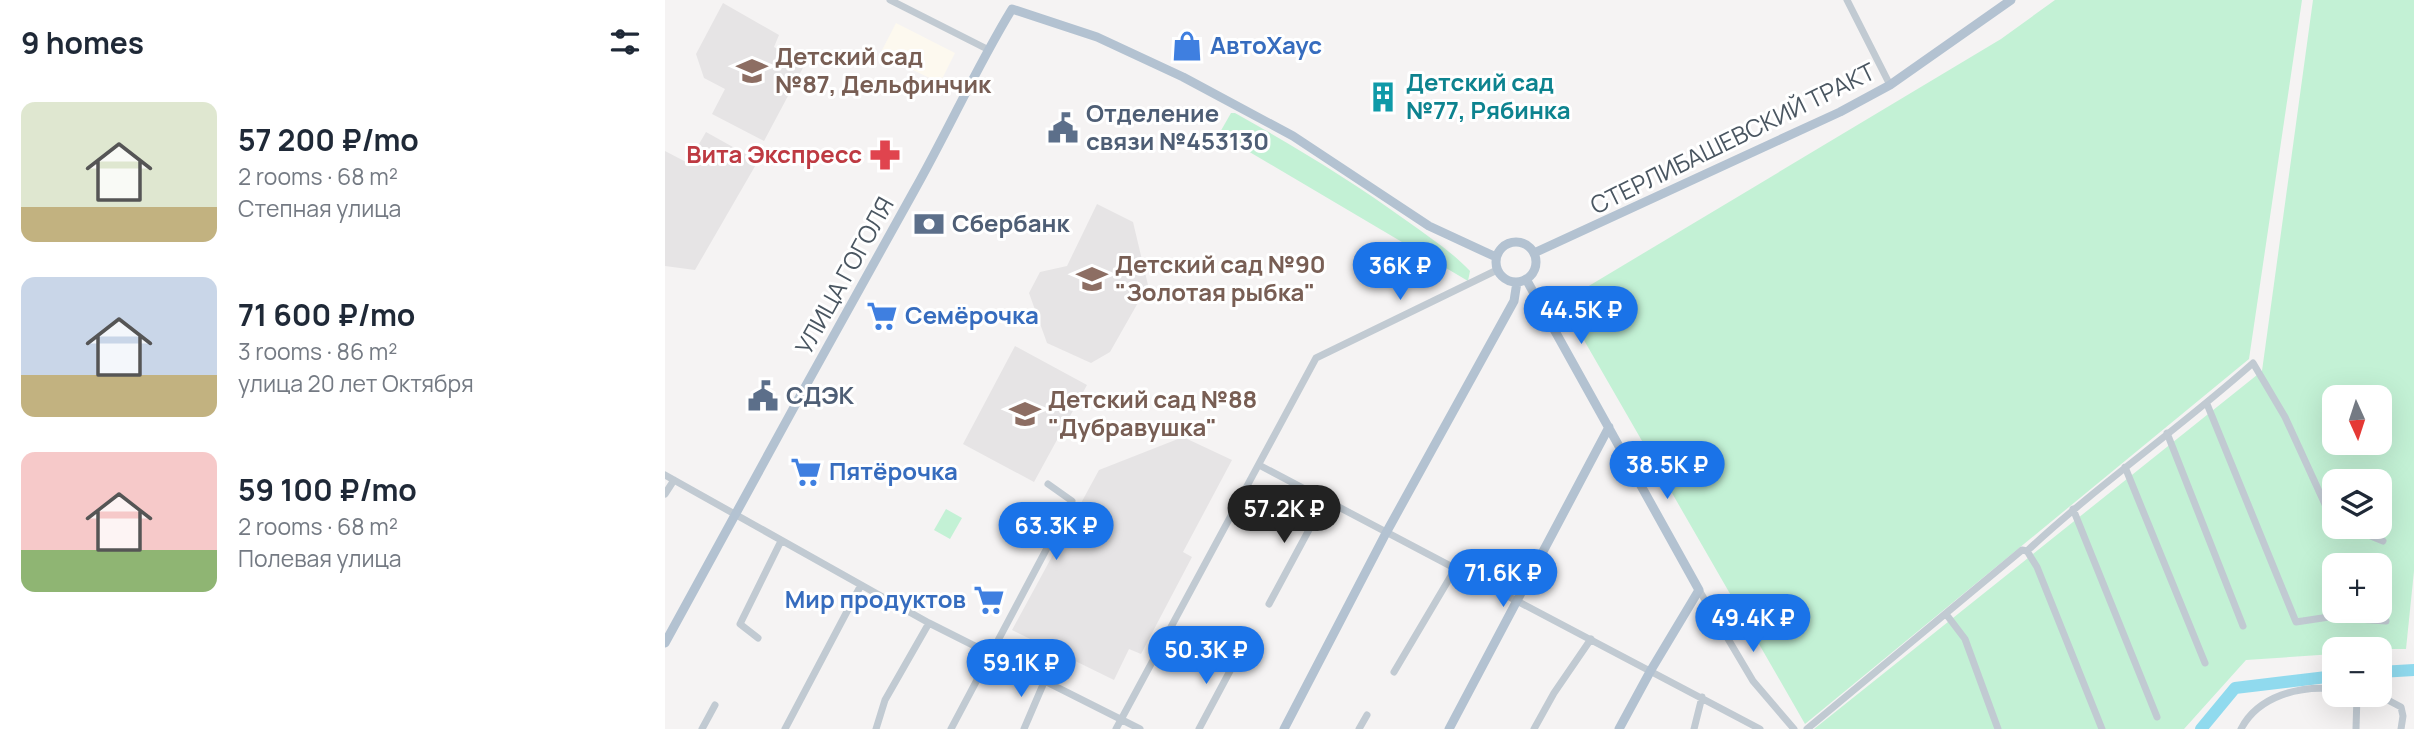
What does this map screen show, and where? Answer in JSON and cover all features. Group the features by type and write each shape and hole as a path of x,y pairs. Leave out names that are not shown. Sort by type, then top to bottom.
{"main road":[{"name":"СТЕРЛИБАШЕВСКИЙ ТРАКТ","path":"1534,253 1828,117 1890,85 2011,0"},
{"name":"УЛИЦА ГОГОЛЯ","path":"665,643 916,188 987,49 1015,4"},
{"path":"1015,4 1097,37 1183,77 1293,136 1429,226 1496,257"},
{"path":"1284,729 1386,533 1514,301 1521,281 1534,271 1534,253 1529,246 1516,242 1503,246 1496,257 1497,270 1506,280 1521,281"},
{"path":"1521,281 1609,427 1699,590 1650,670 1619,729"},
{"path":"1449,729 1609,427"}],"street":[{"path":"890,0 987,49"},
{"path":"1847,0 1890,85"},
{"path":"1116,729 1316,358 1497,270"},
{"path":"1807,729 2022,550 2027,551 2073,509 2207,404 2253,363 2285,417 2322,498"},
{"path":"2207,404 2296,622 2322,618"},
{"path":"2167,433 2243,626"},
{"path":"1259,465 1760,729"},
{"path":"2125,467 2205,663"},
{"path":"665,475 929,623 1139,729"},
{"path":"665,494 674,480"},
{"path":"951,729 1072,501 1048,484"},
{"path":"1269,604 1325,500"},
{"path":"2073,509 2157,717"},
{"path":"2378,539 2383,541"},
{"path":"758,638 740,624 782,541"},
{"path":"2027,551 2037,567 2102,729"},
{"path":"1394,672 1455,569"},
{"path":"785,729 861,585"},
{"path":"1699,590 1753,681 1794,729"},
{"path":"1945,614 1965,639 1998,729"},
{"path":"876,729 885,700 929,623"},
{"path":"1534,729 1554,693 1591,639"},
{"path":"1199,729 1238,656"},
{"path":"1024,729 1045,680"},
{"path":"2241,729 2260,707 2290,691 2322,688"},
{"path":"1695,729 1702,697"},
{"path":"2392,702 2401,707 2401,729"},
{"path":"702,729 715,705"},
{"path":"2356,729 2357,707"},
{"path":"1359,729 1367,715"}],"shaded area":[{"name":"Детский сад №87, Дельфинчик","path":"723,3 779,35 774,47 805,64 764,141 712,114 725,89 704,78 696,54"},
{"path":"896,23 955,53 940,83 880,54"},
{"path":"706,132 758,161 695,270 665,266 665,151 688,163"},
{"name":"Детский сад №90 \"Золотая рыбка\"","path":"1097,204 1133,222 1148,285 1110,352 1091,363 1047,343 1029,293 1040,272 1067,266"},
{"name":"Детский сад №88 \"Дубравушка\"","path":"1015,346 1087,385 1034,482 963,444"},
{"path":"1183,437 1232,460 1183,552 1192,557 1141,654 1129,649 1114,680 1012,630 1099,470"}],"green space":[{"path":"2055,0 2302,0 2249,359 1805,724 1562,302 2001,39"},
{"path":"2313,0 2414,0 2414,571 2406,649 2392,649 2392,637 2322,637 2322,655 2246,660 2184,729 1814,729 2262,371"},
{"path":"1231,113 1301,151 1440,244 1470,271 1468,281 1219,134"},
{"path":"946,509 962,518 950,539 934,530"}],"waterway":[{"path":"2392,671 2414,670"},
{"path":"2201,729 2235,688 2322,678"}],"place":[{"name":"АвтоХаус","path":"1187,46"},
{"name":"Детский сад №87, Дельфинчик","path":"752,71"},
{"name":"Детский сад №77, Рябинка","path":"1383,97"},
{"name":"Отделение связи №453130","path":"1063,128"},
{"name":"Вита Экспресс","path":"885,155"},
{"name":"Сбербанк","path":"929,224"},
{"name":"Детский сад №90 \"Золотая рыбка\"","path":"1092,279"},
{"name":"Семёрочка","path":"882,316"},
{"name":"СДЭК","path":"763,396"},
{"name":"Детский сад №88 \"Дубравушка\"","path":"1025,414"},
{"name":"Пятёрочка","path":"806,472"},
{"name":"Мир продуктов","path":"989,600"}]}
